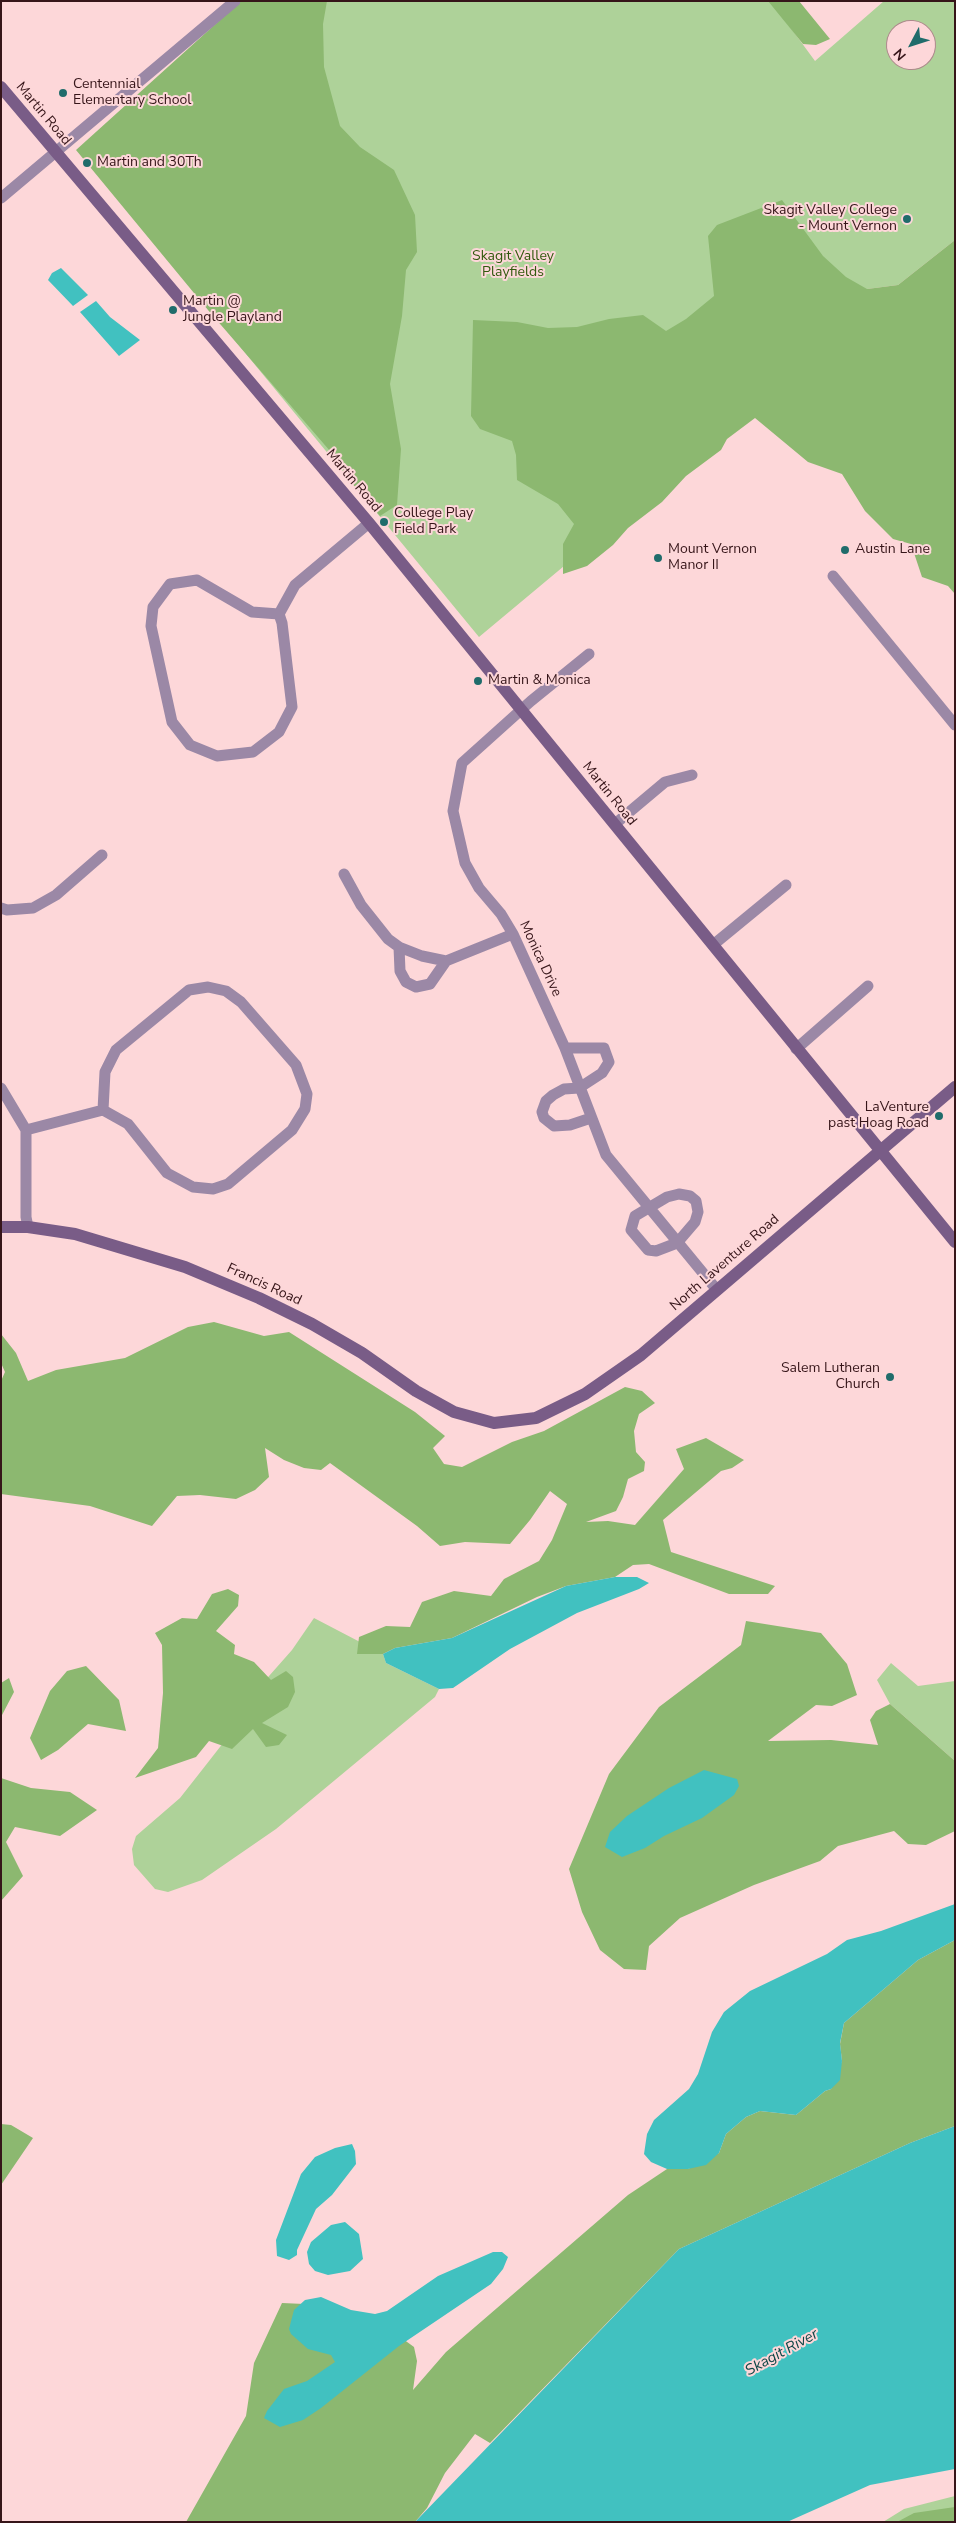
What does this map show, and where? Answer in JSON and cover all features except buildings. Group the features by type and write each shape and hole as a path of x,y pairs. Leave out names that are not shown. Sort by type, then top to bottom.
{"street":[{"path":"1,198 235,1"},
{"name":"Martin Road","path":"1,87 369,523 955,1242"},
{"path":"279,614 252,612 197,580 170,584 153,607 151,626 172,722 190,745 217,756 253,752 279,732 292,707 282,623 279,614 295,585 369,523"},
{"path":"833,576 955,725"},
{"name":"Monica Drive","path":"589,654 521,710 462,763 453,811 465,863 479,888 501,914 514,934 565,1048 606,1155 717,1290"},
{"path":"615,824 665,782 692,775"},
{"path":"1,908 7,910 32,908 56,895 102,855"},
{"path":"344,874 362,905 388,939 399,947 422,956 446,961 514,934"},
{"path":"713,945 786,885"},
{"path":"399,947 400,971 406,982 416,987 430,984 446,961"},
{"path":"796,1049 868,986"},
{"path":"26,1130 102,1110 128,1124 168,1173 193,1187 213,1189 228,1184 292,1130 305,1109 308,1094 296,1065 241,1002 226,991 208,987 189,990 116,1050 105,1072 102,1110"},
{"path":"565,1048 604,1048 609,1062 602,1073 579,1088 564,1089 546,1101 542,1112 544,1118 554,1126 591,1118"},
{"name":"North Laventure Road","path":"494,1424 536,1418 585,1394 642,1354 955,1087"},
{"path":"1,1088 26,1130 26,1216 28,1227"},
{"path":"679,1194 690,1196 696,1201 698,1212 695,1222 677,1243 656,1251 648,1250 638,1241 632,1230 635,1216 667,1197 679,1194"},
{"name":"Francis Road","path":"1,1227 28,1227 75,1234 185,1266 259,1298 312,1324 362,1353 416,1391 454,1412 494,1424"}],"green space":[{"path":"241,1 327,1 323,24 324,67 340,126 360,147 394,170 415,215 417,252 406,270 402,316 390,384 401,449 397,505 380,516 350,481 330,451 208,310 76,150"},
{"name":"Skagit Valley Playfields","path":"258,1 771,1 815,61 884,1 955,1 955,240 898,285 867,289 872,309 479,637 88,162"},
{"path":"768,1 799,1 830,39 816,45 803,44"},
{"path":"782,200 823,256 846,277 867,289 898,285 955,240 955,594 948,586 922,577 911,544 893,539 865,511 842,474 808,462 755,418 727,439 721,450 686,476 662,502 628,528 613,545 587,566 563,574 563,544 574,524 558,504 517,480 516,455 512,441 480,429 471,416 473,320 517,322 548,328 577,327 609,319 643,315 666,331 686,319 714,296 708,236 717,225"},
{"path":"214,1322 264,1336 289,1332 415,1412 445,1436 433,1448 444,1464 462,1467 512,1442 544,1431 625,1387 642,1391 655,1403 639,1414 634,1431 636,1452 645,1462 644,1471 628,1479 623,1497 616,1511 586,1522 608,1521 635,1525 684,1469 676,1449 706,1438 744,1460 732,1468 721,1471 663,1520 671,1552 775,1586 768,1594 729,1594 649,1564 633,1565 615,1577 566,1586 537,1597 452,1638 395,1648 383,1654 357,1654 359,1637 386,1626 410,1627 422,1602 454,1591 491,1596 504,1579 539,1561 552,1540 567,1504 550,1491 530,1520 510,1544 465,1542 440,1546 417,1526 330,1463 321,1470 304,1468 284,1460 265,1448 269,1477 255,1490 236,1499 200,1495 177,1496 152,1526 90,1506 1,1494 1,1381 5,1372 1,1363 1,1334 16,1353 28,1381 56,1370 125,1358 188,1327"},
{"path":"228,1589 239,1595 238,1606 216,1631 235,1645 234,1654 254,1662 271,1680 286,1671 293,1677 295,1692 288,1707 262,1723 287,1735 279,1745 266,1747 253,1729 232,1749 209,1741 196,1757 135,1778 158,1748 163,1693 162,1645 155,1633 182,1618 197,1619 212,1594"},
{"path":"314,1618 383,1654 386,1663 439,1689 435,1697 276,1829 202,1880 168,1892 155,1889 134,1865 132,1849 136,1836 180,1798 227,1738 254,1693 292,1650"},
{"path":"746,1621 821,1633 847,1664 857,1695 832,1706 816,1705 768,1741 831,1740 878,1745 870,1720 876,1711 890,1704 955,1761 955,1831 926,1845 908,1844 894,1831 838,1846 820,1861 754,1885 680,1918 649,1946 646,1970 624,1969 600,1950 582,1912 569,1869 609,1774 659,1707 741,1645"},
{"path":"891,1663 918,1686 955,1681 955,1761 890,1704 877,1680"},
{"path":"86,1666 119,1700 126,1731 88,1724 58,1750 41,1760 30,1738 50,1691 67,1671"},
{"path":"9,1678 14,1692 1,1717 1,1683"},
{"path":"1,1778 31,1788 70,1792 97,1810 60,1836 15,1827 6,1842 23,1876 1,1901"},
{"path":"955,1940 955,2126 910,2143 679,2249 490,2443 475,2434 445,2473 427,2508 415,2522 186,2522 246,2416 254,2363 282,2303 327,2305 381,2323 414,2347 417,2361 413,2390 446,2352 628,2195 667,2169 688,2169 719,2153 726,2134 746,2117 760,2111 796,2115 825,2091 831,2089 842,2061 840,2044 844,2023 918,1960"},
{"path":"1,2124 11,2125 33,2138 1,2185"},
{"path":"955,2496 955,2522 883,2522 904,2509"},
{"path":"955,2507 955,2522 897,2522 914,2513"}],"water":[{"path":"61,268 88,295 73,306 48,280 52,273"},
{"path":"96,301 110,317 140,340 119,356 80,312"},
{"path":"615,1577 637,1577 649,1583 639,1589 577,1613 510,1649 453,1688 439,1689 386,1663 383,1654 395,1648 452,1638 566,1586"},
{"path":"704,1770 737,1779 739,1786 734,1795 702,1818 664,1836 645,1848 622,1857 605,1847 610,1832 627,1816 669,1788"},
{"path":"955,1904 955,1940 918,1960 844,2023 840,2043 842,2061 840,2080 831,2089 825,2091 796,2115 760,2111 746,2117 726,2134 719,2153 706,2165 688,2169 667,2169 651,2162 644,2154 647,2134 654,2120 689,2089 698,2074 712,2032 724,2012 750,1991 827,1954 847,1940 881,1931"},
{"name":"Skagit River","path":"955,2126 955,2469 870,2485 787,2522 415,2522 679,2249 910,2143"},
{"path":"352,2144 355,2151 356,2164 332,2195 316,2209 297,2250 297,2255 289,2260 277,2256 276,2240 301,2174 315,2157 335,2148"},
{"path":"345,2222 359,2234 363,2259 350,2271 328,2275 315,2271 309,2264 307,2252 311,2242 331,2225"},
{"path":"493,2252 502,2252 508,2257 503,2269 491,2284 399,2346 321,2408 303,2420 280,2427 264,2418 267,2411 284,2389 307,2381 335,2362 331,2355 308,2349 291,2334 289,2329 294,2310 305,2300 321,2297 351,2310 375,2314 387,2311 438,2276"}],"place":[{"name":"Centennial Elementary School","path":"63,93"},
{"name":"Martin and 30Th","path":"87,163"},
{"name":"Skagit Valley College - Mount Vernon","path":"907,219"},
{"name":"Martin @ Jungle Playland","path":"173,310"},
{"name":"College Play Field Park","path":"384,522"},
{"name":"Austin Lane","path":"845,550"},
{"name":"Mount Vernon Manor II","path":"658,558"},
{"name":"Martin & Monica","path":"478,681"},
{"name":"LaVenture past Hoag Road","path":"939,1116"},
{"name":"Salem Lutheran Church","path":"890,1377"}]}
